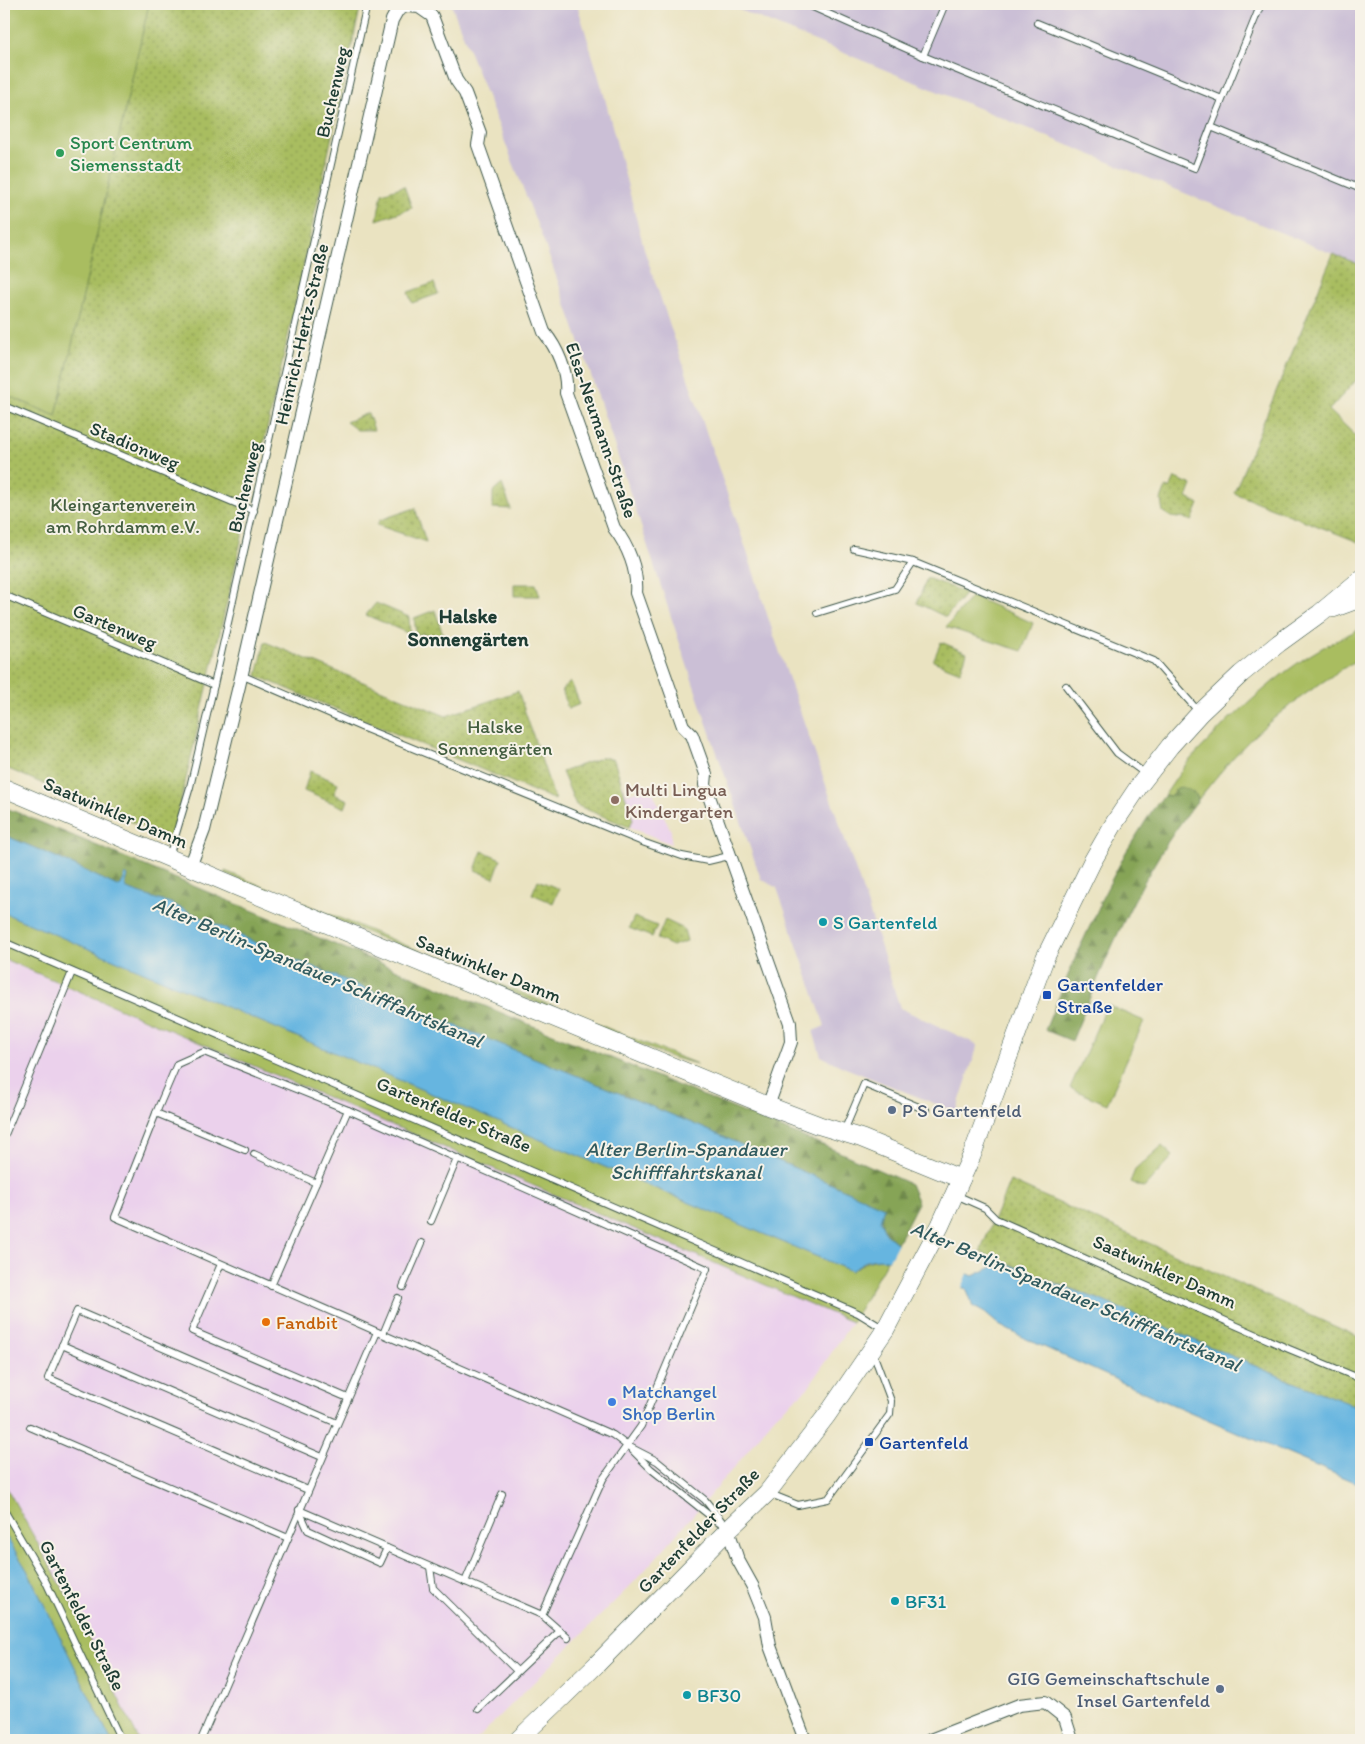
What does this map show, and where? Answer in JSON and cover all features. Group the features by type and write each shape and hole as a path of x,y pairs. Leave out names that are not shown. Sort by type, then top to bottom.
{"main road":[{"path":"958,1187 981,1132 1024,1011 1050,948 1092,862 1115,822 1147,775 1200,713 1241,674 1320,614 1361,579"},
{"path":"1320,614 1361,598"},
{"name":"Saatwinkler Damm","path":"4,788 768,1106 818,1125 843,1132 958,1187"},
{"name":"Gartenfelder Straße","path":"518,1740 604,1657 766,1493 827,1415 885,1330 909,1287 958,1187"}],"street":[{"name":"Heinrich-Hertz-Straße","path":"190,867 204,830 241,675 392,20 397,12 406,6"},
{"name":"Elsa-Neumann-Straße","path":"406,6 419,7 432,16 456,80 465,93 480,133 478,145 544,332 553,343 567,381 566,393 614,528 623,539 638,578 636,593 683,726 692,735 706,774 705,785 790,1023 791,1042 768,1106"},
{"path":"728,1530 738,1560 753,1587 765,1617 770,1646 805,1740"},
{"path":"930,1740 1019,1704 1045,1702 1064,1718 1072,1740"}],"lane":[{"name":"Buchenweg","path":"169,858 187,797 214,685 367,4"},
{"path":"806,4 923,56 1195,168 1262,4"},
{"path":"923,56 945,4"},
{"path":"1037,23 1222,99"},
{"path":"1212,127 1361,189"},
{"name":"Stadionweg","path":"4,406 254,511"},
{"path":"854,550 913,562 1154,661 1200,713"},
{"path":"817,613 895,588 913,562"},
{"name":"Gartenweg","path":"4,595 214,685"},
{"path":"241,675 361,727 622,834 682,856 708,861 729,856"},
{"path":"1066,686 1117,753 1147,775"},
{"name":"Gartenfelder Straße","path":"4,942 858,1313 885,1330"},
{"path":"4,1137 72,972"},
{"path":"542,1615 603,1479 626,1445 641,1426 707,1269 348,1110 204,1052 177,1064 114,1217 613,1435 626,1445 651,1469 728,1530"},
{"path":"843,1132 864,1084 926,1110"},
{"path":"271,1286 348,1110"},
{"path":"156,1113 245,1150"},
{"path":"254,1154 316,1183"},
{"path":"431,1221 457,1158"},
{"name":"Saatwinkler Damm","path":"958,1187 996,1219 1361,1379"},
{"path":"403,1287 422,1243"},
{"path":"221,1264 192,1331 348,1398"},
{"path":"201,1740 348,1398 398,1298"},
{"path":"308,1490 48,1378 76,1311 337,1423"},
{"path":"62,1345 322,1457"},
{"path":"766,1493 798,1505 828,1498 833,1492 890,1414 891,1401 872,1350"},
{"path":"30,1427 288,1538"},
{"path":"465,1582 502,1494"},
{"name":"Gartenfelder Straße","path":"4,1510 45,1580 122,1740"},
{"path":"300,1510 542,1615 568,1638"},
{"path":"300,1510 308,1530 380,1563 387,1548"},
{"path":"430,1567 433,1588 517,1671"},
{"path":"478,1709 560,1631"}],"shaded area":[{"path":"451,4 577,4 603,91 645,252 774,636 865,897 900,1008 978,1045 956,1112 843,1067 821,1056 813,1031 825,1026 777,888 761,879 699,701 589,369 544,242"},
{"path":"725,4 1361,4 1361,265 1333,254"},
{"name":"Multi Lingua Kindergarten","path":"603,757 613,760 627,794 650,786 671,831 671,844 576,805 562,772"},
{"path":"4,957 179,1034 852,1322 807,1389 775,1416 742,1458 636,1580 476,1740 139,1740 76,1612 4,1483"}],"green space":[{"name":"Sport Centrum Siemensstadt","path":"4,4 149,4 56,416 4,394"},
{"name":"Kleingartenverein am Rohrdamm e.V.","path":"149,4 361,4 280,373 172,839 4,767 4,394 56,416"},
{"path":"404,186 412,208 377,220 382,193"},
{"path":"1333,254 1361,265 1361,375 1329,410 1361,441 1361,543 1234,493"},
{"path":"434,283 438,294 412,303 408,292"},
{"path":"368,413 374,430 357,430 346,422"},
{"path":"1175,478 1192,485 1187,498 1199,504 1192,521 1180,517 1171,517 1163,512 1161,500 1166,487 1170,489"},
{"path":"502,484 511,509 493,508 493,492"},
{"path":"415,508 426,542 377,525 380,520"},
{"path":"927,578 966,593 946,617 917,603"},
{"path":"514,584 536,584 540,596 514,596"},
{"path":"972,596 1033,623 1022,651 946,627"},
{"path":"376,603 409,617 410,634 366,615"},
{"path":"435,610 443,635 416,634 414,618"},
{"path":"1361,628 1361,657 1307,693 1268,723 1233,758 1198,800 1193,792 1177,788 1170,796 1164,796 1186,764 1231,717 1285,672 1320,649"},
{"name":"Halske Sonnengärten","path":"265,642 446,716 518,691 555,800 257,676"},
{"path":"941,642 967,653 960,672 933,661"},
{"path":"571,682 580,704 568,709 562,689"},
{"name":"Multi Lingua Kindergarten","path":"603,757 614,760 633,820 629,827 576,805 562,772"},
{"path":"310,771 338,783 334,794 348,800 345,808 304,791"},
{"path":"1182,787 1194,793 1198,800 1159,856 1126,916 1072,1041 1045,1030 1099,904 1126,852 1157,803 1164,796 1170,796 1177,788"},
{"path":"4,807 837,1151 910,1184 918,1203 897,1243 883,1227 883,1207 701,1127 304,963 282,958 265,947 168,902 127,889 125,886 128,876 126,875 121,885 117,886 4,835"},
{"path":"482,851 501,859 494,878 475,870"},
{"path":"225,871 558,1008 557,1011 225,874"},
{"path":"538,880 559,889 553,903 532,894"},
{"path":"4,913 851,1271 868,1262 888,1259 852,1322 4,959"},
{"path":"634,917 657,926 652,937 629,928"},
{"path":"665,920 684,929 687,941 672,946 657,939"},
{"path":"1107,1005 1144,1021 1107,1104 1070,1088"},
{"path":"582,1018 697,1064 670,1057 581,1021"},
{"path":"1162,1146 1173,1156 1144,1188 1130,1182 1135,1170"},
{"path":"1010,1181 1361,1338 1361,1409 1098,1299 980,1252"},
{"path":"4,1483 76,1612 139,1740 111,1740 27,1570 4,1533"}],"water":[{"name":"Alter Berlin-Spandauer Schifffahrtskanal","path":"4,835 117,886 121,885 126,874 128,876 125,886 127,889 168,902 265,947 282,958 304,963 701,1127 884,1207 880,1221 886,1234 897,1243 973,1276 1003,1262 1050,1282 1098,1299 1288,1380 1361,1408 1361,1485 1141,1391 1022,1337 999,1325 985,1313 974,1307 966,1289 940,1278 935,1280 901,1264 882,1259 864,1262 851,1271 4,913"},
{"path":"4,1533 27,1570 111,1740 4,1740"}],"pier":[{"path":"899,1241 969,1271 961,1290 940,1280 934,1282 888,1262"}],"place":[{"name":"Sport Centrum Siemensstadt","path":"60,153"},
{"name":"Multi Lingua Kindergarten","path":"615,800"},
{"name":"S Gartenfeld","path":"823,922"},
{"name":"Gartenfelder Straße","path":"1047,995"},
{"name":"P S Gartenfeld","path":"892,1110"},
{"name":"Fandbit","path":"266,1322"},
{"name":"Matchangel Shop Berlin","path":"612,1402"},
{"name":"Gartenfeld","path":"869,1442"},
{"name":"BF31","path":"895,1601"},
{"name":"GIG Gemeinschaftschule Insel Gartenfeld","path":"1220,1689"},
{"name":"BF30","path":"687,1695"}],"district":[{"name":"Halske Sonnengärten","path":"468,628"}]}
